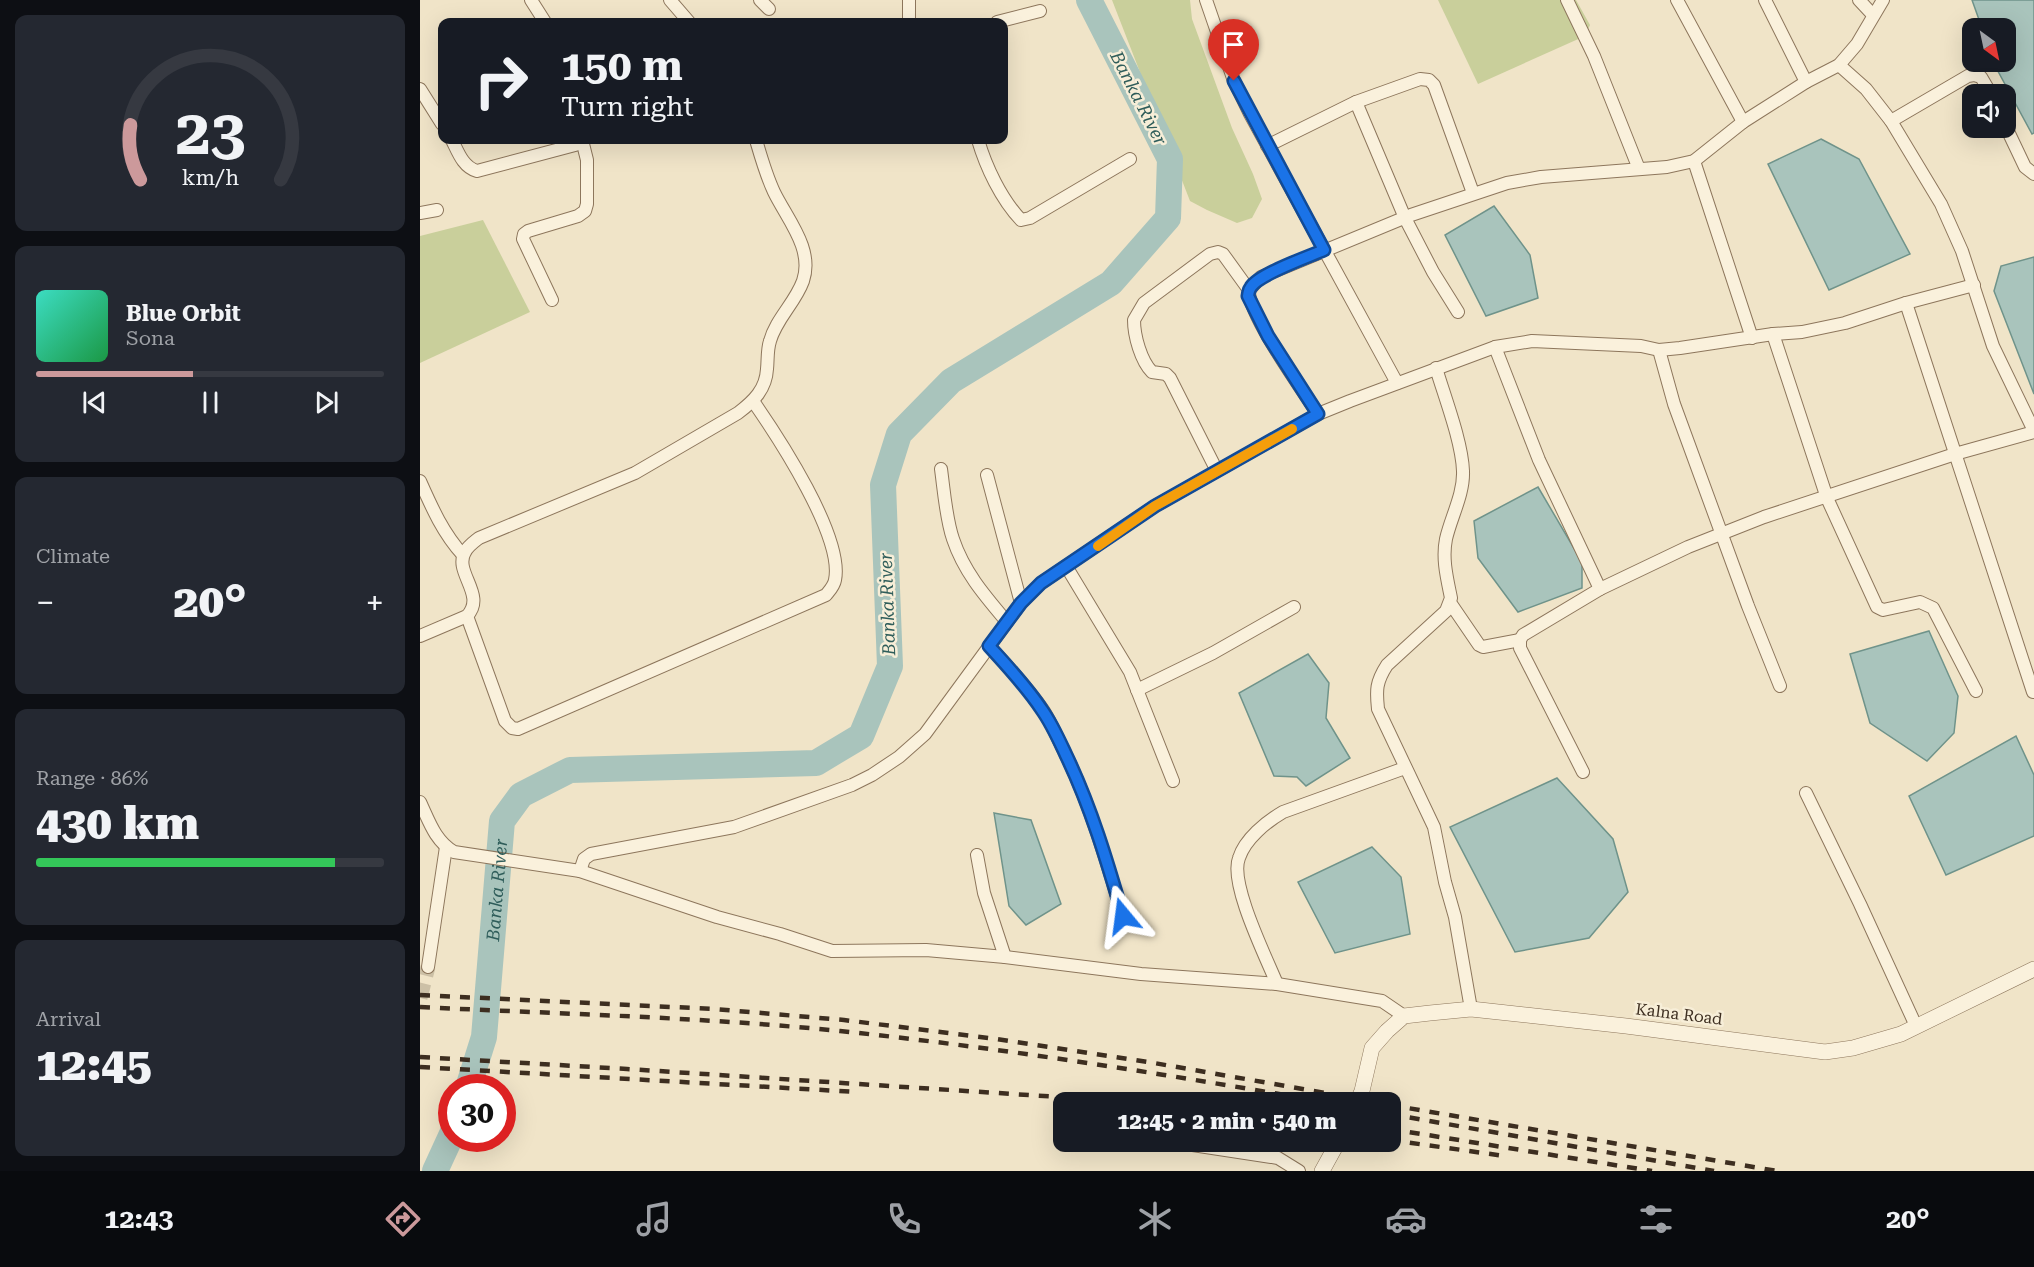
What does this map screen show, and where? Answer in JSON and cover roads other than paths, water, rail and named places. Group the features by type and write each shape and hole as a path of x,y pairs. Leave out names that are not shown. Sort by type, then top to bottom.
{"street":[{"path":"531,0 542,18"},
{"path":"670,0 686,18"},
{"path":"760,0 769,9"},
{"path":"909,0 909,18"},
{"path":"1206,0 1234,81 1267,146 1397,383"},
{"path":"1567,0 1594,56 1640,169"},
{"path":"1677,0 1743,122"},
{"path":"1765,0 1806,81"},
{"path":"1859,0 1874,15"},
{"path":"1318,414 1254,311 1248,296 1249,290 1261,278 1405,218 1506,183 1541,177 1667,167 1694,161 1743,122 1806,81 1839,65 1857,44 1883,0"},
{"path":"1008,19 1040,11"},
{"path":"1583,771 1520,648 1523,635 1600,588 1688,547 1764,518 1955,454 2034,432 1993,346 1962,251 1941,204 1891,121 1866,89 1839,65"},
{"path":"1891,121 1974,75 1981,77 1985,84"},
{"path":"1267,146 1356,102 1420,79 1429,80 1434,85 1473,193"},
{"path":"420,89 438,118"},
{"path":"1356,102 1405,218 1433,272 1458,312"},
{"path":"2011,138 2025,167 2034,174"},
{"path":"454,144 468,167 477,171 576,144"},
{"path":"552,300 524,239 524,234 578,216 585,211 587,160 583,144"},
{"path":"420,636 467,616 472,610 474,602 462,561 466,549 479,538 634,473 738,413 762,390 767,373 769,343 774,329 793,302 803,280 807,262 804,250 773,191 757,144"},
{"path":"979,144 984,160 1021,220 1030,218 1130,159"},
{"path":"1694,161 1752,338"},
{"path":"420,213 437,210"},
{"path":"1217,471 1170,378 1166,374 1152,372 1147,367 1137,340 1134,320 1144,303 1210,254 1218,252 1223,254 1249,290"},
{"path":"580,871 584,858 591,854 734,827 852,785 872,775 899,757 925,734 1021,603 1041,583 1155,506 1318,414 1496,347 1532,341 1641,346 1659,350 1680,348 1802,332 1845,323 1906,303 1974,285"},
{"path":"1906,303 2033,692"},
{"path":"1773,334 1827,498 1877,607 1883,610 1920,602 1933,608 1976,691"},
{"path":"1496,347 1539,460 1600,588"},
{"path":"1659,350 1674,404 1780,686"},
{"path":"1436,368 1452,420 1463,470 1462,483 1446,541 1444,561 1451,598 1450,604 1446,611 1387,665 1380,675 1376,689 1378,709 1434,827 1455,917 1471,1009"},
{"path":"467,616 506,721 510,727 518,729 826,595 836,578 834,555 825,525 783,444 753,401"},
{"path":"941,469 952,538 966,570 981,592 1007,622"},
{"path":"987,475 1021,603"},
{"path":"420,482 439,523 450,541 463,555"},
{"path":"1066,567 1130,672 1173,781"},
{"path":"1450,604 1479,645 1483,647 1520,640"},
{"path":"1137,690 1214,653 1293,607"},
{"path":"989,646 1023,683 1044,712 1060,742 1076,775 1100,840 1123,916"},
{"path":"1277,984 1240,891 1237,870 1239,857 1253,836 1268,820 1283,812 1405,768"},
{"path":"1806,793 1916,1026"},
{"path":"420,802 435,835 450,850 580,871 717,917 832,951 926,950 1005,957 1142,974 1277,984 1383,1001 1404,1016 1387,1030 1372,1048 1362,1092"},
{"path":"428,966 450,850"},
{"path":"977,855 984,893 1005,957"},
{"name":"Kalna Road","path":"1404,1016 1471,1009 1825,1052 1886,1040 2034,969"},
{"path":"1243,1152 1278,1158 1299,1171"},
{"path":"1322,1171 1332,1152"}],"water":[{"path":"1972,0 2034,0 2034,133 2032,134 2016,104 2016,84 2005,84 1998,72 2016,72 2016,18 1978,18"},
{"path":"1821,139 1859,159 1910,254 1829,290 1768,164"},
{"path":"1494,206 1530,255 1538,298 1486,316 1445,235"},
{"path":"2034,257 2034,394 1994,291 2001,266"},
{"path":"1538,487 1582,562 1582,588 1518,612 1478,558 1474,521"},
{"path":"1929,631 1958,696 1954,733 1927,761 1870,723 1850,654"},
{"path":"1308,654 1329,683 1326,718 1350,758 1306,786 1297,777 1274,776 1239,693"},
{"path":"2016,736 2034,775 2034,836 1946,875 1909,796"},
{"path":"1557,778 1613,839 1628,892 1589,938 1515,952 1450,827"},
{"path":"994,813 1031,820 1061,904 1026,925 1009,906"},
{"path":"1372,847 1401,877 1410,934 1335,953 1298,882"}],"waterway":[{"name":"Banka River","path":"472,1074 484,1037 502,821 521,795 570,770 816,763 861,736 890,666 883,485 899,434 951,381 1111,283 1168,218 1170,159 1089,0"},
{"name":"Banka River","path":"435,1171 444,1152"}],"tunnel":[{"path":"420,998 428,967"}],"railway":[{"path":"420,995 714,1009 844,1020 996,1039 1154,1063 1320,1092"},
{"path":"420,1007 683,1019 840,1031 1083,1062 1267,1092"},
{"path":"420,1057 1053,1097"},
{"path":"420,1067 857,1092"},
{"path":"1401,1107 1777,1171"},
{"path":"1401,1116 1714,1171"},
{"path":"1401,1131 1652,1171"},
{"path":"1401,1142 1505,1156"}]}
